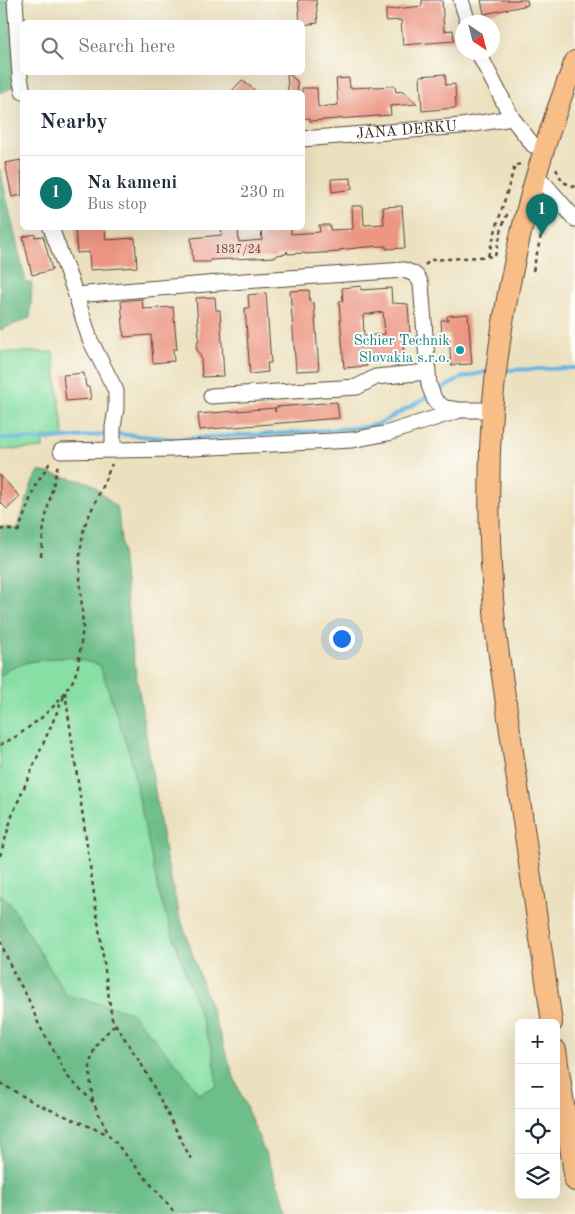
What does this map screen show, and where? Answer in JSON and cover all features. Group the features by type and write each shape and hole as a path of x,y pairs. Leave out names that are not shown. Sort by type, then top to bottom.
{"main road":[{"path":"551,1019 503,694 490,575 489,518 492,410 496,372 514,265 527,167 550,156 575,61"},
{"path":"558,1064 575,1181"}],"street":[{"path":"15,0 22,90"},
{"path":"461,0 466,15"},
{"path":"482,60 512,118 533,145 550,156"},
{"name":"JÁNA DERKU","path":"305,139 461,126 512,118"},
{"path":"527,167 573,211"},
{"path":"52,230 76,295 90,340 116,391 113,439"},
{"path":"76,295 231,288 327,281 404,270 418,277 421,284 428,379 435,401 445,408 492,410"},
{"path":"211,396 356,387 376,377 428,379"},
{"path":"60,458 113,439 276,445 352,440 388,433 459,410"}],"path":[{"path":"550,156 557,174 563,182 575,188"},
{"path":"488,256 515,165 527,167"},
{"path":"413,273 431,260 495,256 503,224 510,208"},
{"path":"533,271 541,235 542,216"},
{"path":"0,746 41,718 56,704 74,679 78,666 83,627 80,553 84,527 111,466 113,439"},
{"path":"0,529 19,531 34,486 48,464 60,458"},
{"path":"41,556 44,524 60,458"},
{"path":"0,856 13,812 65,692"},
{"path":"65,692 110,1010 115,1025 145,1070 190,1159"},
{"path":"0,941 39,1025 58,1056 66,1075 93,1102 109,1135 175,1214"},
{"path":"93,1102 89,1068 94,1048 102,1036 115,1025"},
{"path":"0,1083 37,1104 109,1135"}],"green space":[{"path":"0,0 12,0 16,86 0,93"},
{"path":"0,169 26,283 32,283 30,318 0,330"},
{"path":"0,352 53,352 64,437 43,437 43,448 0,450"},
{"path":"39,471 91,483 118,509 130,636 166,858 179,914 235,1080 290,1214 0,1214 0,893 13,908 66,995 131,1012 183,1072 198,1094 217,1086 213,1053 159,894 130,755 100,665 68,657 27,662 6,671 0,677 0,526 17,529 32,483"},
{"path":"68,657 100,665 130,755 159,894 213,1053 217,1087 198,1094 183,1072 131,1012 66,995 13,908 0,893 0,677 14,667 23,664"}],"building":[{"path":"298,0 316,0 318,23 305,25 305,20 300,20"},
{"path":"422,0 442,0 444,31 453,30 454,41 403,45 401,20 386,21 386,10 422,6"},
{"path":"481,0 527,0 528,5 484,14"},
{"path":"445,74 446,85 455,84 456,108 422,111 420,76"},
{"path":"287,75 290,75 297,81 298,90 288,90"},
{"path":"349,78 350,88 395,86 396,92 403,91 417,104 390,106 391,115 310,121 310,118 305,119 305,90 302,90 302,88 317,88 318,107 338,105 336,79"},
{"path":"242,80 254,90 233,90"},
{"path":"20,160 20,195 12,197 5,163"},
{"path":"351,178 352,189 332,192 331,179"},
{"path":"352,206 363,206 364,225 384,224 383,207 402,206 405,248 386,249 386,246 366,247 339,250 339,252 305,254 288,254 287,251 286,254 276,255 277,257 193,262 191,238 222,235 221,230 238,230 239,242 262,240 261,230 291,230 291,234 320,232 319,225 330,225 330,230 353,229"},
{"path":"75,230 105,230 106,240 135,238 137,267 90,270 89,252 77,253"},
{"path":"35,234 35,237 43,236 52,270 32,275 23,237"},
{"path":"361,286 361,290 391,288 392,303 408,304 410,333 402,333 404,357 366,359 367,366 344,368 339,301 343,301 342,288","holes":["383,312 385,334 364,336 363,315"]},
{"path":"309,290 310,303 314,303 319,370 296,371 290,291"},
{"path":"266,293 271,363 267,363 268,372 250,374 245,308 249,308 248,295"},
{"path":"215,297 216,310 220,310 224,376 202,377 201,358 196,347 199,338 196,298"},
{"path":"142,299 143,309 173,307 177,349 173,349 174,361 153,363 151,335 124,337 121,301"},
{"name":"Schier Technik Slovakia s.r.o.","path":"468,314 472,364 451,365 449,335 442,335 441,320 448,320 447,316"},
{"path":"84,373 86,387 89,387 91,399 66,401 63,375"},
{"path":"337,402 339,418 200,430 198,414 275,408 275,412 276,407"},
{"path":"0,475 20,497 7,509 0,502"}],"waterway":[{"path":"503,370 575,368"},
{"path":"435,393 461,378 489,371"},
{"path":"117,434 176,439 366,427 381,423 429,396"},
{"path":"0,438 43,440 110,434"}],"place":[{"name":"Na kameni","path":"542,235"},
{"name":"Schier Technik Slovakia s.r.o.","path":"460,350"}]}
